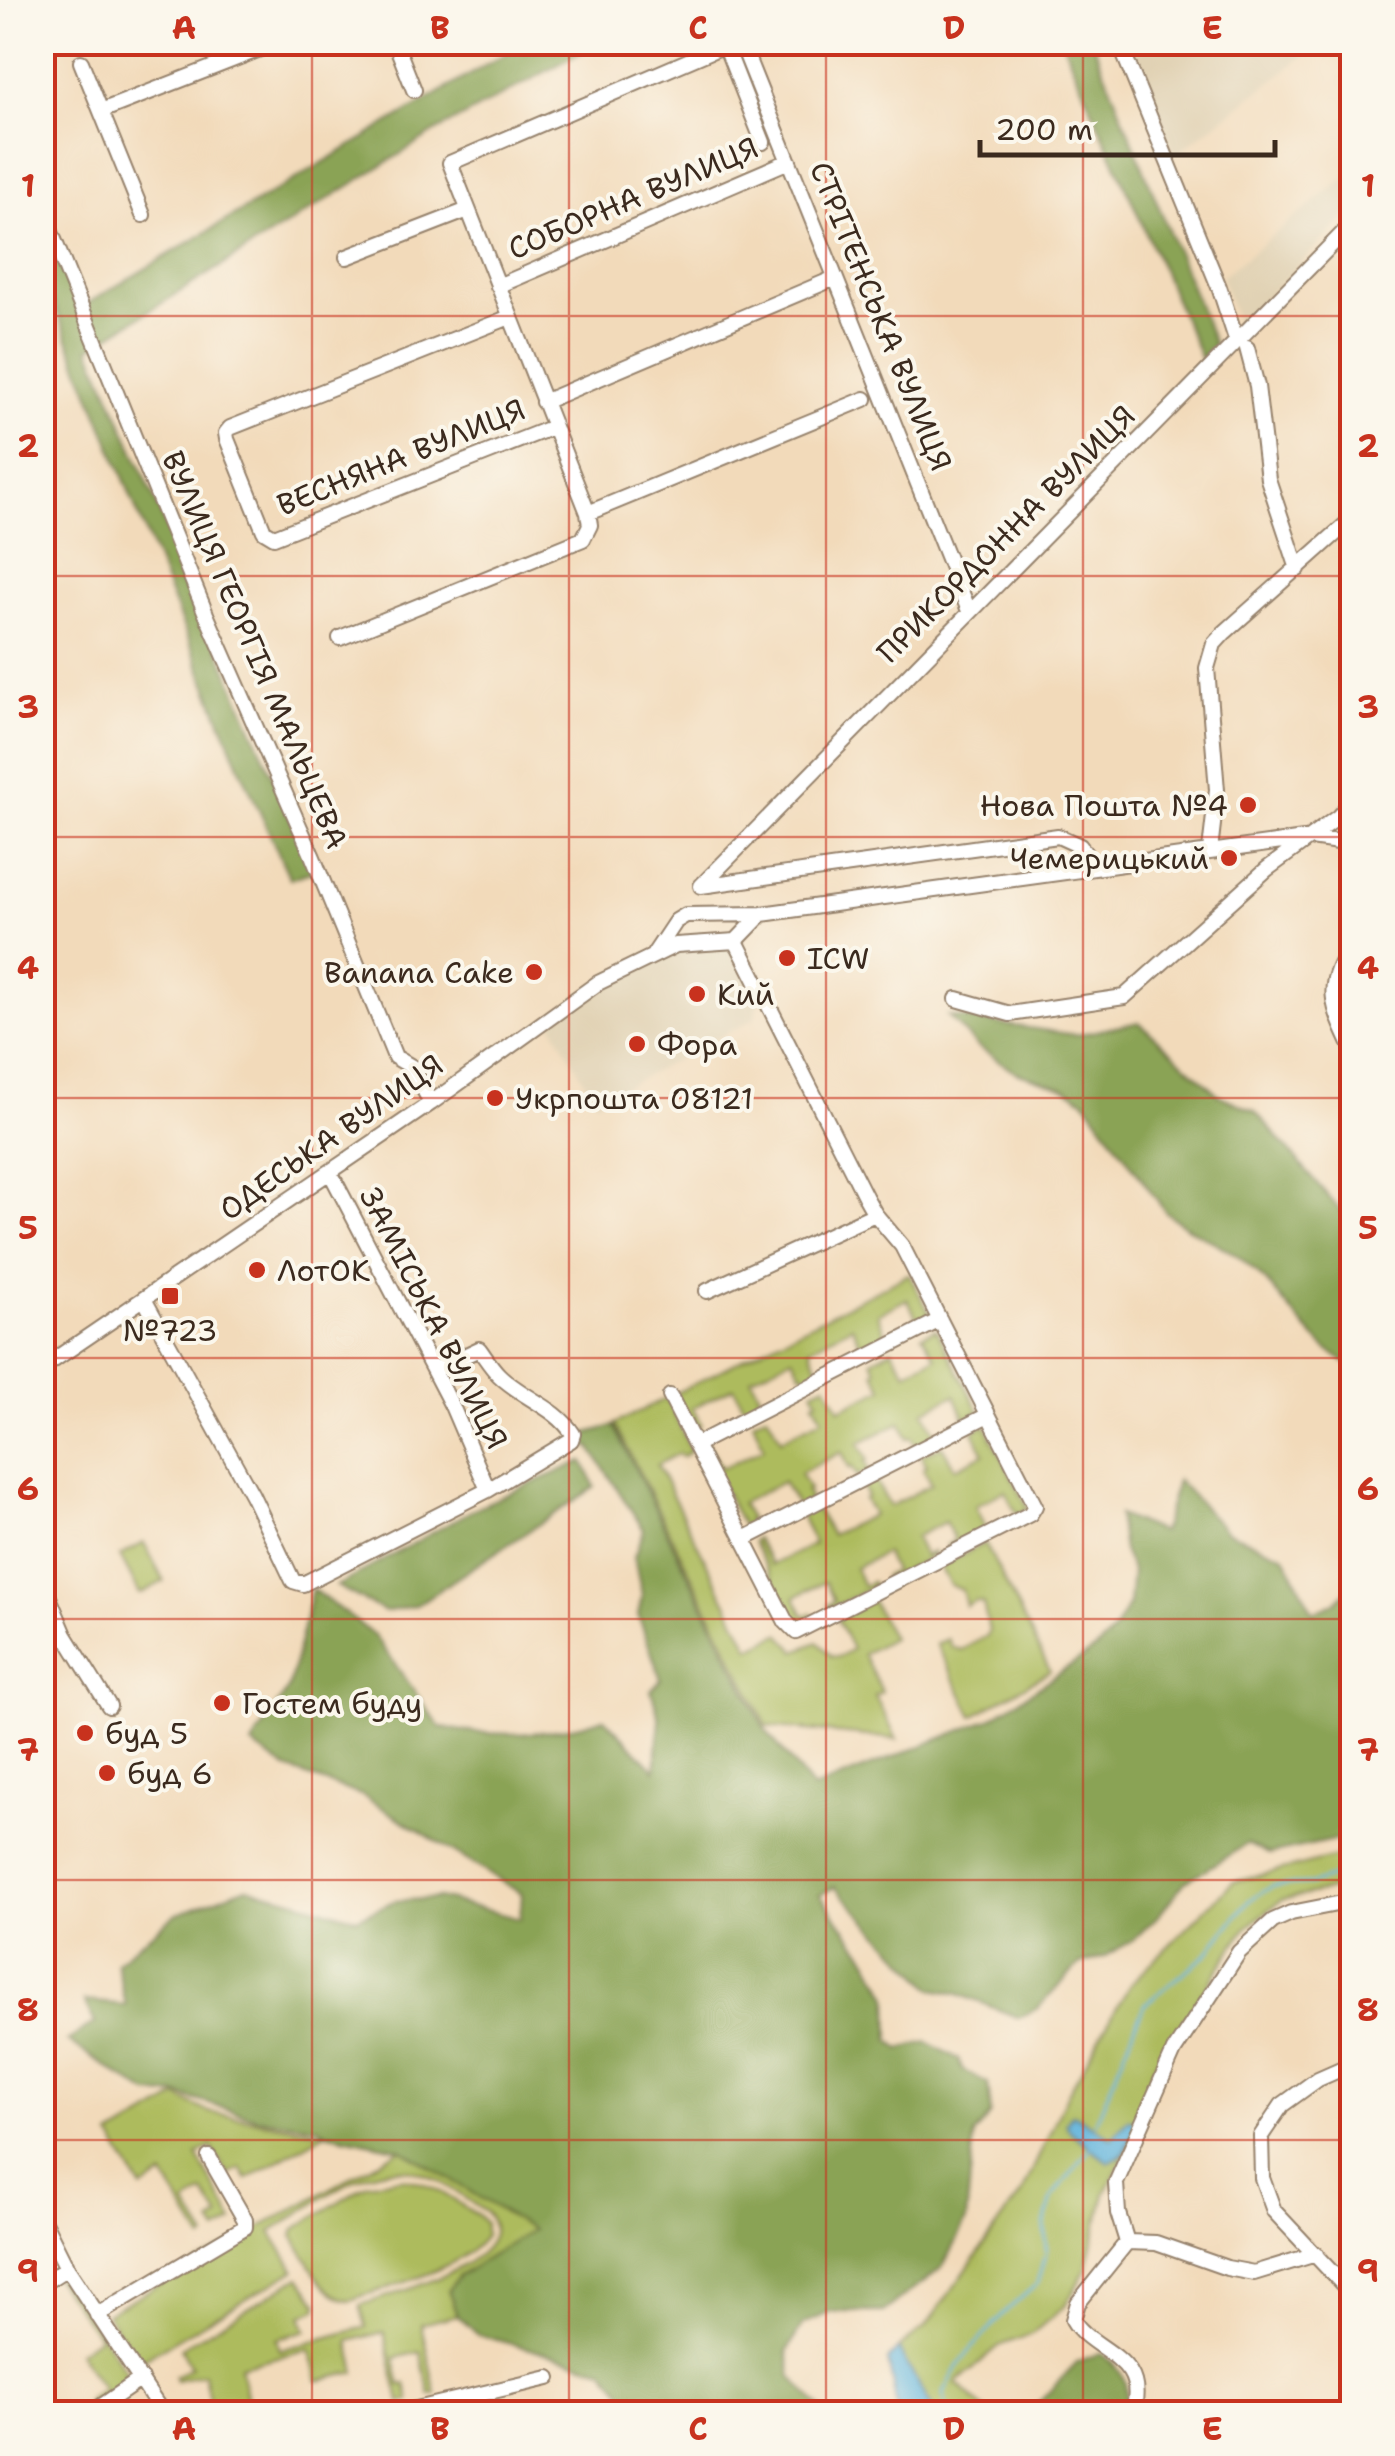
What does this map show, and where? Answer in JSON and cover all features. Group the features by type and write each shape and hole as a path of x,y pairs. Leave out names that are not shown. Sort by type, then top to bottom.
{"street":[{"path":"101,110 278,42"},
{"name":"СТРІТЕНСЬКА ВУЛИЦЯ","path":"741,42 968,611"},
{"path":"1119,42 1235,336"},
{"path":"395,43 414,90"},
{"path":"340,638 583,539 590,525 450,164 725,45 762,142"},
{"path":"81,62 143,216"},
{"name":"СОБОРНА ВУЛИЦЯ","path":"498,286 789,161"},
{"name":"ВУЛИЦЯ ГЕОРГІЯ МАЛЬЦЕВА","path":"42,210 206,614 395,1056 412,1067 431,1103"},
{"path":"347,258 468,210"},
{"name":"ПРИКОРДОННА ВУЛИЦЯ","path":"653,955 686,915 701,886 1352,224"},
{"path":"543,402 835,278"},
{"name":"ВЕСНЯНА ВУЛИЦЯ","path":"510,317 230,428 227,439 264,532 274,537 553,427"},
{"path":"1247,348 1257,386 1268,479 1298,569"},
{"path":"588,513 864,399"},
{"path":"1210,850 1217,790 1208,656 1224,633 1352,520"},
{"path":"957,999 1010,1014 1124,997 1267,868 1311,838 1352,801"},
{"path":"701,886 1058,836 1080,846 1094,868"},
{"path":"686,915 762,914 1311,838 1352,844"},
{"path":"739,939 762,914"},
{"path":"670,1396 786,1622 796,1632 1030,1514 1035,1506 902,1246 875,1214 739,939 743,926 734,916"},
{"path":"673,927 684,943"},
{"name":"ОДЕСЬКА ВУЛИЦЯ","path":"42,1368 624,968 684,943 739,939"},
{"path":"1352,946 1339,963 1332,982 1334,1004 1352,1048"},
{"name":"ЗАМІСЬКА ВУЛИЦЯ","path":"330,1172 434,1370 488,1490"},
{"path":"707,1291 875,1214"},
{"path":"144,1299 252,1495 294,1581 303,1584 488,1490 571,1440 573,1434 562,1416 549,1412 499,1375 479,1349 434,1370"},
{"path":"695,1445 940,1320"},
{"path":"744,1539 988,1415"},
{"path":"42,1581 65,1636 109,1706"},
{"path":"1127,2242 1118,2213 1116,2183 1174,2051 1230,1965 1273,1920 1352,1902"},
{"path":"1352,2064 1318,2079 1282,2105 1261,2136 1262,2178 1274,2211 1352,2294"},
{"path":"97,2315 245,2227 245,2220 209,2157"},
{"path":"42,2218 67,2268 163,2414"},
{"path":"1127,2242 1156,2243 1227,2268 1254,2273 1316,2254"},
{"path":"1127,2242 1078,2304 1073,2320 1080,2332 1124,2361 1133,2384 1132,2414"},
{"path":"42,2284 67,2268"},
{"path":"395,2414 548,2378"},
{"path":"90,2414 141,2379"}],"shaded area":[{"path":"1130,43 1321,43 1175,155"},
{"path":"1352,172 1352,211 1238,326 1221,277"},
{"path":"685,946 730,946 759,1002 754,1019 596,1102 551,1022 599,989"}],"green space":[{"path":"523,43 598,43 437,131 90,348 313,871 290,879 238,763 43,277 42,224 78,309"},
{"path":"1063,43 1093,43 1214,344 1201,359"},
{"path":"948,1016 1076,1035 1139,1022 1220,1096 1255,1111 1352,1224 1352,1366 1320,1343 1245,1262 1165,1211 1085,1100 1065,1088 1016,1072 978,1047"},
{"path":"909,1274 929,1319 919,1324 914,1321 917,1319 907,1299 878,1314 888,1340 868,1352 852,1326 810,1348 821,1374 809,1381 793,1357 751,1378 762,1404 746,1411 734,1387 692,1408 701,1424 700,1435 696,1435 674,1394"},
{"path":"936,1329 980,1412 965,1419 955,1395 924,1411 938,1433 916,1446 901,1422 859,1443 869,1470 857,1476 842,1452 800,1473 810,1500 798,1507 783,1482 741,1503 750,1519 747,1521 751,1530 746,1532 703,1450 708,1444 722,1468 764,1448 753,1421 767,1414 781,1439 823,1418 814,1402 818,1400 813,1390 826,1384 840,1409 883,1388 872,1360 892,1349 906,1372 936,1357 922,1335"},
{"path":"667,1398 691,1451 657,1465 750,1648 780,1634 796,1651 818,1642 831,1656 838,1657 852,1649 837,1619 872,1601 892,1638 863,1654 882,1692 875,1696 897,1739 767,1726 615,1424"},
{"path":"985,1424 1028,1508 1017,1514 1005,1491 975,1506 986,1530 949,1548 947,1545 955,1540 945,1522 915,1537 924,1556 933,1552 934,1555 886,1580 884,1576 894,1571 885,1553 855,1568 863,1586 872,1582 874,1586 830,1609 828,1605 834,1601 825,1582 795,1597 804,1616 812,1613 815,1619 795,1624 753,1541 756,1538 772,1565 814,1544 801,1515 815,1508 831,1535 873,1515 862,1485 874,1479 890,1506 932,1484 923,1469 927,1466 921,1455 942,1446 955,1468 984,1454 973,1431"},
{"path":"614,1426 765,1729 813,1789 990,1719 1096,1649 1114,1631 1129,1604 1132,1571 1123,1551 1118,1515 1162,1532 1177,1480 1226,1531 1285,1556 1313,1612 1334,1603 1352,1585 1352,1836 1269,1854 1247,1844 1185,1882 1132,1941 1101,1958 1080,1964 1038,2008 1019,2018 959,1994 933,1989 835,1887 820,1895 864,1953 889,1996 890,2040 900,2049 927,2042 959,2059 962,2070 988,2083 991,2114 974,2135 966,2221 942,2268 883,2312 831,2312 803,2324 787,2352 792,2377 825,2413 640,2413 604,2369 478,2335 457,2315 448,2290 459,2276 532,2230 401,2149 326,2133 319,2127 257,2118 179,2095 148,2094 67,2041 95,2023 84,2001 126,2005 116,1962 176,1914 247,1887 357,1918 394,1901 439,1898 520,1919 522,1894 361,1795 286,1769 252,1745 289,1687 312,1589 374,1635 440,1727 481,1733 523,1733 565,1729 604,1718 655,1770 660,1720 651,1690 661,1679 638,1615 642,1596 634,1557 644,1530 589,1445 547,1463 580,1435"},
{"path":"583,1461 595,1487 416,1605 385,1612 337,1586 480,1506"},
{"path":"144,1543 164,1581 140,1594 120,1556"},
{"path":"985,1543 1050,1671 973,1716 936,1644 948,1639 952,1647 961,1650 987,1636 989,1630 983,1603 976,1601 966,1606 962,1590 950,1585 940,1567"},
{"path":"1352,1853 1352,1886 1281,1900 1245,1929 1154,2067 1142,2121 1105,2194 1086,2269 1066,2305 1032,2334 999,2346 956,2383 989,2413 943,2413 933,2409 898,2349 926,2326 1023,2191 1068,2093 1131,1983 1233,1882"},
{"path":"178,2097 208,2112 326,2133 247,2179 241,2168 228,2175 211,2147 197,2155 234,2222 218,2232 212,2223 220,2218 204,2193 186,2204 207,2238 203,2241 164,2176 142,2189 111,2137"},
{"path":"401,2149 533,2230 459,2276 448,2290 457,2315 421,2324 436,2394 430,2395 420,2352 394,2358 400,2385 406,2384 410,2400 400,2402 384,2332 349,2341 356,2372 318,2381 310,2349 240,2366 247,2400 211,2409 204,2374 176,2380 175,2376 191,2367 181,2348 300,2277 318,2303 317,2309 301,2316 307,2330 277,2339 280,2350 366,2327 360,2305 424,2284 472,2260 488,2245 493,2229 485,2212 444,2184 418,2172 400,2169 361,2177 271,2232 295,2270 139,2361 106,2314"},
{"path":"399,2178 431,2187 480,2217 485,2223 485,2236 474,2248 442,2268 350,2300 340,2298 317,2276 293,2236 295,2229 367,2184"},
{"path":"63,2277 127,2373 123,2384 91,2405 87,2400 103,2389 78,2352 99,2337 55,2278"},
{"path":"1101,2353 1124,2379 1124,2413 1028,2414 1077,2362"}],"water":[{"path":"1073,2114 1112,2138 1128,2119 1138,2123 1123,2154 1108,2162 1071,2132 1066,2123"},
{"path":"898,2349 933,2409 943,2413 898,2413 888,2360"}],"waterway":[{"path":"1095,2124 1144,2005 1206,1955 1248,1901 1273,1886 1311,1884 1352,1871"},
{"path":"947,2414 944,2392 962,2360 1003,2314 1038,2283 1046,2254 1045,2225 1052,2198 1092,2146"}],"place":[{"name":"Нова Пошта №4","path":"1248,805"},
{"name":"Чемерицький","path":"1229,858"},
{"name":"ICW","path":"787,958"},
{"name":"Banana Cake","path":"534,972"},
{"name":"Кий","path":"697,994"},
{"name":"Фора","path":"637,1044"},
{"name":"Укрпошта 08121","path":"495,1098"},
{"name":"ЛотОК","path":"257,1270"},
{"name":"№723","path":"170,1296"},
{"name":"Гостем буду","path":"222,1703"},
{"name":"буд 5","path":"85,1733"},
{"name":"буд 6","path":"107,1773"}]}
